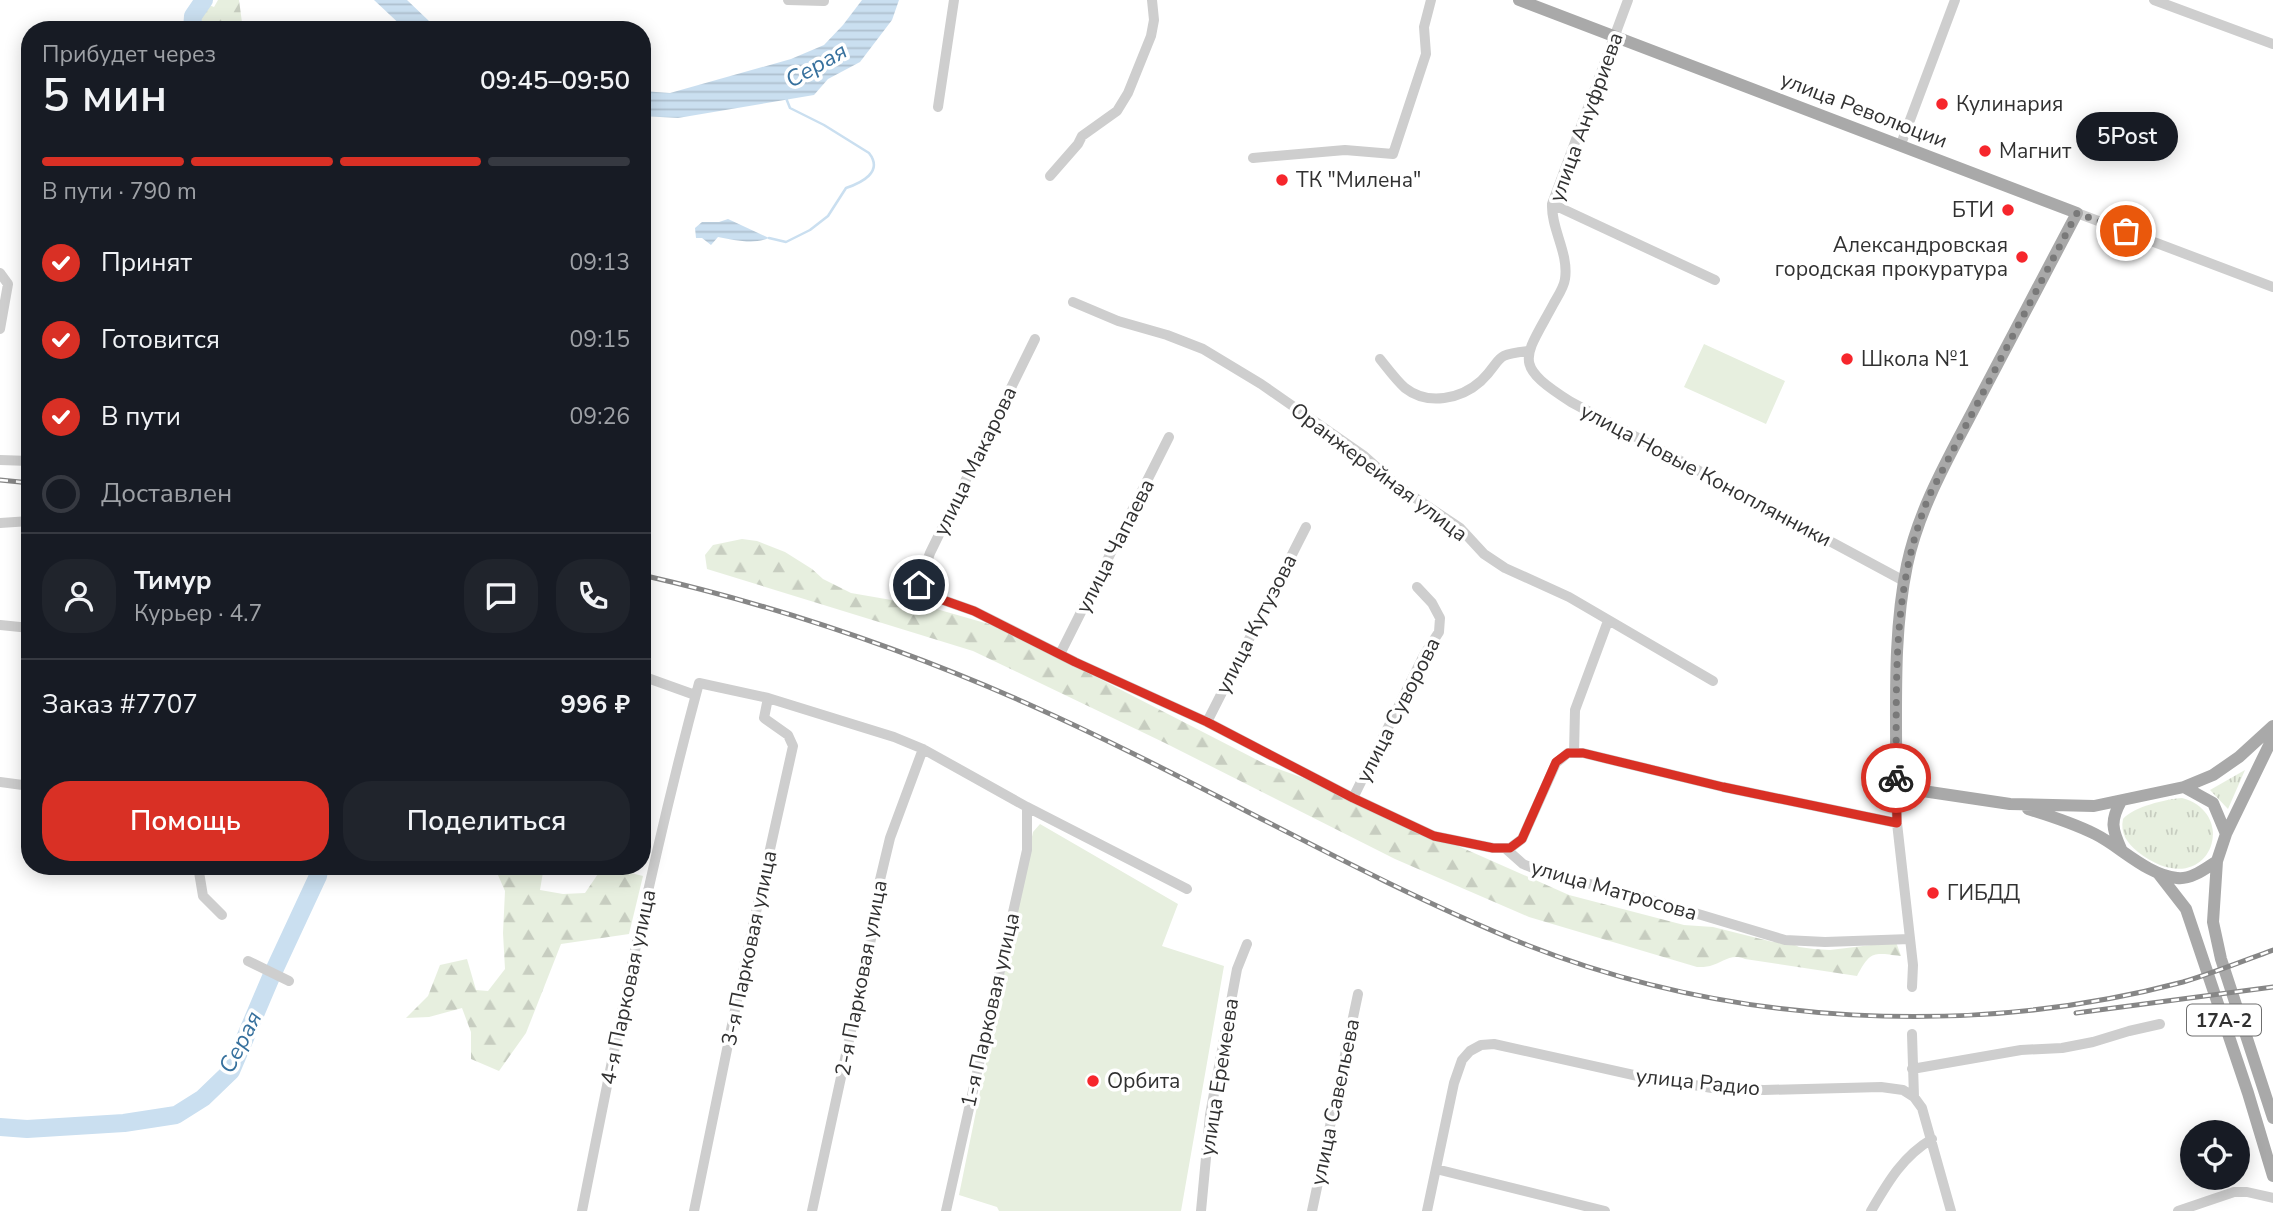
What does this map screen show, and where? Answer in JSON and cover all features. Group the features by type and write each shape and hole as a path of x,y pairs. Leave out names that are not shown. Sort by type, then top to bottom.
{"main road":[{"name":"улица Революции","path":"1519,0 2077,213"},
{"path":"2077,213 1929,496 1917,525 1898,618 1896,787 2010,803 2094,806 2184,787 2213,775 2273,726"},
{"path":"2226,834 2273,737"},
{"path":"2184,787 2213,803 2226,834"},
{"path":"2121,801 2114,814 2113,831 2121,849"},
{"path":"2010,803 2067,821 2121,849"},
{"name":"17А-2","path":"2226,834 2217,861 2213,922 2221,959 2273,1118"},
{"name":"17А-2","path":"2121,849 2158,873 2186,909 2273,1176"},
{"path":"2158,873 2179,879 2198,873 2217,861"}],"street":[{"path":"788,0 824,1"},
{"path":"938,107 954,0"},
{"path":"1050,176 1082,136 1117,111 1128,93 1151,36 1154,20 1153,0"},
{"path":"1253,158 1345,150 1393,154 1426,54 1424,27 1431,0"},
{"name":"улица Ануфриева","path":"1528,351 1565,279 1565,264 1551,217 1552,204 1628,0"},
{"path":"1901,144 1955,0"},
{"path":"2154,0 2273,44"},
{"path":"1552,204 1715,280"},
{"name":"улица Революции","path":"2077,213 2273,287"},
{"path":"0,273 8,284 0,329"},
{"name":"Оранжерейная улица","path":"1073,302 1118,321 1179,340 1215,356 1262,384 1363,455 1399,487 1460,528 1484,554 1505,568 1569,597 1713,681"},
{"name":"улица Макарова","path":"919,585 930,553 1035,339"},
{"path":"1380,359 1406,389 1421,396 1443,399 1467,393 1483,379 1499,358 1506,354 1528,351"},
{"name":"улица Новые Коноплянники","path":"1528,351 1529,366 1541,383 1571,402 1904,581"},
{"name":"улица Чапаева","path":"1060,654 1169,437"},
{"path":"0,460 21,461"},
{"path":"0,523 21,522"},
{"name":"улица Кутузова","path":"1207,722 1306,527"},
{"name":"улица Матросова","path":"919,585 926,594 974,611 1207,722 1353,798 1434,836 1505,848 1523,864 1540,871 1648,899 1785,940 1825,942 1910,939"},
{"name":"улица Суворова","path":"1353,798 1424,654 1439,632 1440,618 1432,603 1417,587"},
{"path":"1574,753 1575,710 1608,621"},
{"path":"0,625 21,627"},
{"path":"651,679 695,695"},
{"name":"4-я Парковая улица","path":"582,1211 630,968 699,683 768,698"},
{"path":"768,698 894,737 923,749 1027,807 1187,889"},
{"name":"3-я Парковая улица","path":"694,1211 793,746 788,735 764,718 768,698"},
{"name":"2-я Парковая улица","path":"811,1211 871,939 879,884 890,838 923,749"},
{"path":"1505,848 1510,848 1522,839 1556,762 1568,753 1583,753 1723,787 1897,823"},
{"path":"0,782 21,785"},
{"path":"1896,787 1912,987"},
{"name":"1-я Парковая улица","path":"946,1211 1027,850 1027,807"},
{"path":"200,875 203,896 222,915"},
{"name":"улица Еремеева","path":"1200,1211 1210,1115 1237,969 1247,944"},
{"path":"248,961 289,981"},
{"name":"улица Савельева","path":"1312,1211 1357,994"},
{"path":"1912,1069 2021,1050 2062,1048 2160,1024"},
{"path":"1912,1034 1914,1097 1922,1108 1951,1211"},
{"name":"улица Радио","path":"1436,1169 1454,1083 1462,1060 1470,1051 1481,1045 1494,1044 1626,1074 1712,1088 1764,1090 1881,1087 1903,1090 1914,1097"},
{"path":"1871,1211 1900,1165 1917,1148 1932,1139"},
{"path":"1427,1211 1436,1169 1605,1211"},
{"path":"2178,1211 2234,1192 2273,1198"}],"green space":[{"path":"218,0 239,0 242,21 201,21 199,14 204,7 214,7"},
{"path":"1704,344 1785,381 1766,424 1684,387"},
{"path":"742,539 757,541 785,552 823,579 851,593 926,606 999,627 1267,765 1309,780 1569,895 1684,925 1713,927 1773,942 1785,940 1799,947 1830,950 1896,942 1901,956 1874,955 1866,961 1857,976 1735,957 1710,966 1697,967 1529,917 1395,859 1165,743 973,651 707,569 705,555 713,545"},
{"path":"2245,770 2228,809 2210,790"},
{"path":"2182,798 2200,807 2210,821 2213,836 2209,851 2199,863 2183,869 2162,866 2138,852 2125,837 2122,824 2123,819 2142,807"},
{"name":"Орбита","path":"1040,824 1178,904 1162,946 1224,966 1181,1211 999,1211 997,1207 959,1195 1033,832"},
{"path":"498,875 542,875 540,890 563,894 585,893 597,875 643,876 629,934 561,944 526,1033 499,1071 471,1059 471,1032 462,1008 429,1017 406,1018 428,996 440,965 467,959 476,990 488,991 505,969 505,891"}],"water":[{"path":"374,0 407,0 429,21 396,21"},
{"path":"862,0 899,0 892,20 860,62 828,79 814,95 678,118 651,116 651,92 670,93 791,59 824,45"},
{"path":"728,219 769,238 750,242 718,237 711,245 702,238 696,238 695,228 702,222"}],"waterway":[{"name":"Серая","path":"193,21 204,0"},
{"path":"769,238 786,242 810,230 828,216 846,188 864,180 874,166 869,153 790,108 786,98"},
{"name":"Серая","path":"0,1127 27,1129 124,1123 176,1115 203,1098 231,1071 318,875"}],"railway":[{"path":"0,480 21,482"},
{"path":"651,577 789,614 934,665 1091,733 1463,918 1527,945 1605,972 1686,993 1769,1007 1852,1015 1936,1016 2020,1011 2102,1000 2183,982 2273,950"},
{"path":"2076,1013 2273,987"}],"way so far":[{"path":"1896,778 1898,618 1917,525 1929,496 2077,213 2126,231"}],"place":[{"name":"Кулинария","path":"1942,104"},
{"name":"Магнит","path":"1985,151"},
{"name":"ТК \"Милена\"","path":"1282,180"},
{"name":"БТИ","path":"2008,210"},
{"name":"5Post","path":"2126,231"},
{"name":"Александровская городская прокуратура","path":"2022,257"},
{"name":"Школа №1","path":"1847,359"},
{"name":"ГИБДД","path":"1933,893"},
{"name":"Орбита","path":"1093,1081"}],"route":[{"path":"919,585 926,594 974,611 1075,662 1207,722 1353,798 1434,836 1493,848 1510,848 1522,839 1556,762 1568,753 1583,753 1723,787 1897,823 1896,778"}]}
